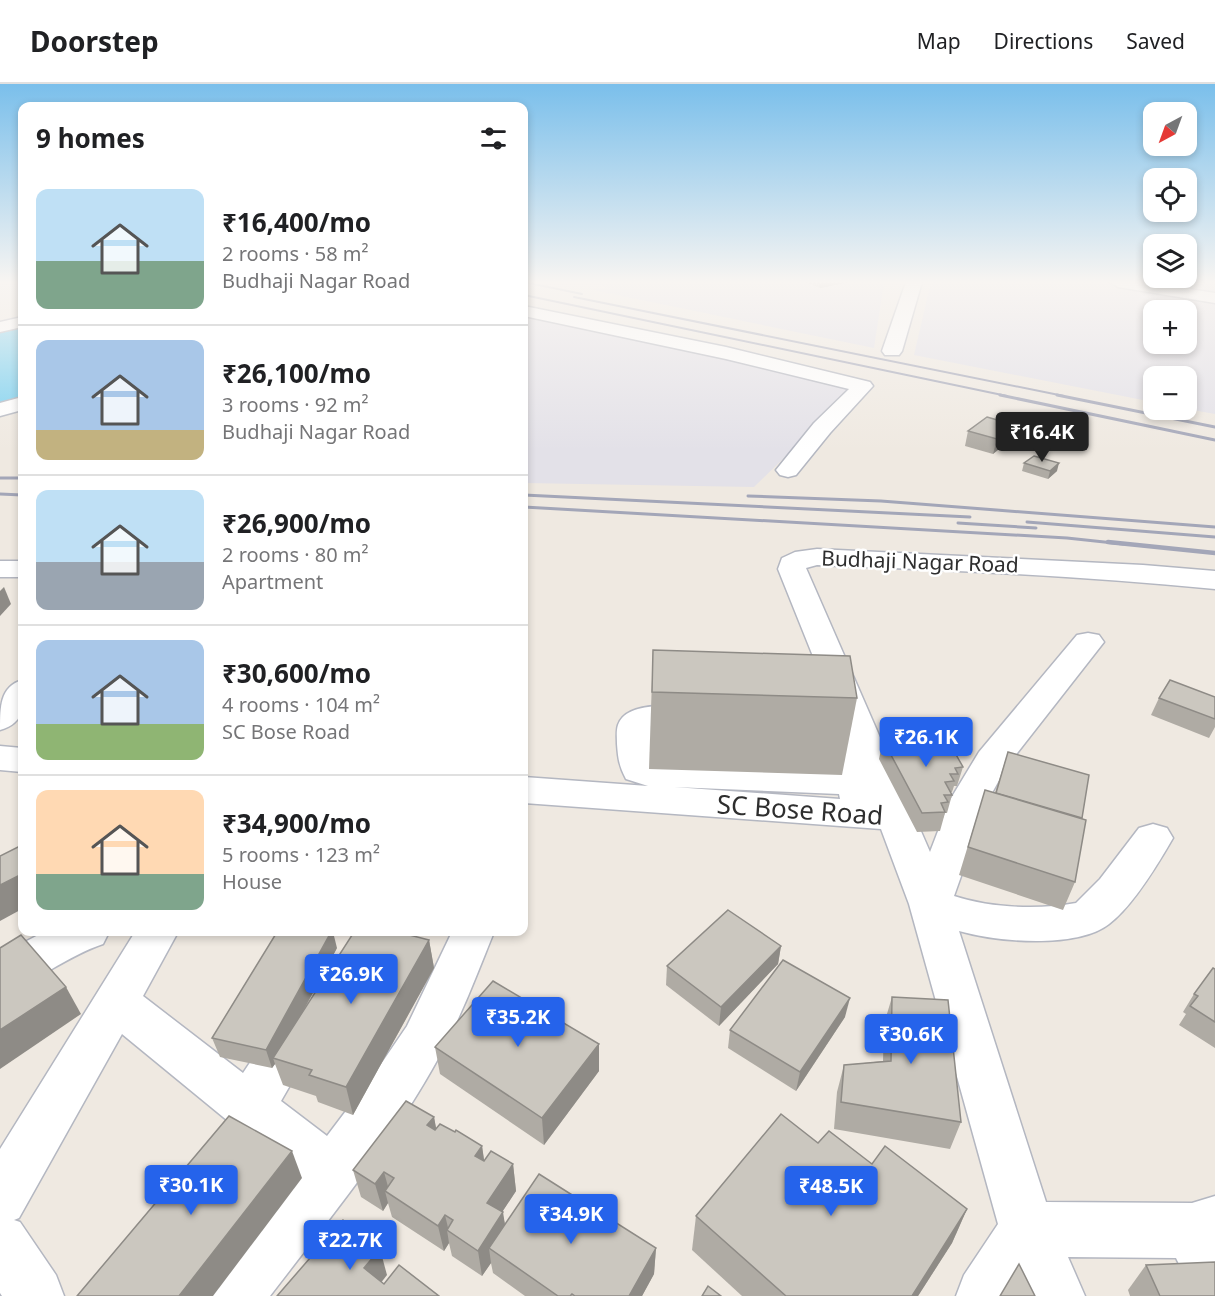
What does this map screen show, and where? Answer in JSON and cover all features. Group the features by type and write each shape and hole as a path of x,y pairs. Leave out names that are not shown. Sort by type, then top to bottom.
{"street":[{"path":"657,339 863,386 822,428 788,470"},
{"path":"892,351 896,339"},
{"path":"0,410 18,404"},
{"name":"Budhaji Nagar Road","path":"870,804 792,569 795,561 817,557 910,560 1143,573 1215,580"},
{"path":"0,569 18,569"},
{"path":"1088,642 992,760 969,800 930,904 974,918 1015,923 1058,922 1092,914 1153,838"},
{"path":"0,676 18,676"},
{"path":"0,719 18,695"},
{"path":"724,720 645,717 639,720 635,724 636,765 639,770 651,774 870,804 838,728 826,723 803,723"},
{"path":"0,758 18,760"},
{"name":"SC Bose Road","path":"528,790 870,804 930,904 1027,1229 1056,1296"},
{"path":"0,976 74,936"},
{"path":"0,1198 155,936"},
{"path":"234,1296 331,1172 416,1053 471,936"},
{"path":"246,1125 323,994"},
{"path":"116,1002 208,1052 246,1125 331,1172"},
{"path":"985,1296 1027,1229 1207,1244"},
{"path":"0,1242 35,1296"}],"shaded area":[{"path":"528,339 628,339 856,388 754,487 528,483"},
{"path":"828,339 875,339 874,348"},
{"path":"918,339 1143,339 1143,354 1197,354 1197,339 1215,339 1215,414 1197,411 1197,366 1143,366 1143,400 914,355"}],"water":[{"path":"0,339 18,339 18,403 0,408"}],"building":[{"path":"987,417 1015,425 997,439 968,431"},
{"path":"1034,456 1059,463 1050,471 1024,463"},
{"path":"653,650 850,656 857,698 652,692"},
{"path":"1170,680 1215,697 1215,719 1159,698"},
{"path":"950,736 958,751 954,751 963,767 955,768 958,774 950,774 954,781 945,782 952,795 944,795 948,802 941,803 945,812 922,813 883,740"},
{"path":"1008,752 1089,775 1082,818 996,793"},
{"path":"985,790 1086,820 1075,882 968,847"},
{"path":"18,847 18,876 0,885 0,856"},
{"path":"728,910 781,946 721,1007 667,966"},
{"path":"22,936 66,987 0,1030 0,948"},
{"path":"275,936 329,936 266,1050 212,1038"},
{"path":"351,936 414,936 429,940 346,1087 309,1075 312,1070 273,1058"},
{"path":"783,960 850,998 800,1072 730,1030"},
{"path":"1213,968 1215,969 1215,1022 1190,1006 1198,996 1194,994"},
{"path":"493,981 599,1044 542,1118 435,1047"},
{"path":"892,997 948,1000 961,1122 841,1102 844,1065 891,1061"},
{"path":"406,1101 434,1117 427,1125 435,1130 440,1124 455,1132 456,1130 482,1146 475,1156 484,1161 491,1151 513,1164 487,1203 503,1212 478,1251 447,1230 453,1220 445,1215 438,1226 385,1191 394,1178 384,1172 375,1184 353,1170"},
{"path":"781,1114 818,1143 829,1131 872,1164 885,1146 967,1209 912,1296 786,1296 696,1216"},
{"path":"229,1116 292,1151 179,1296 77,1296"},
{"path":"539,1174 656,1248 629,1296 575,1296 572,1294 558,1296 489,1248"},
{"path":"343,1220 380,1249 364,1268 384,1284 399,1265 439,1296 277,1296"},
{"path":"1215,1262 1215,1296 1160,1296 1146,1265"},
{"path":"1019,1264 1035,1296 1000,1296"},
{"path":"708,1286 721,1296 702,1296"}],"railway":[{"path":"732,339 1007,396"},
{"path":"780,339 1064,396"},
{"path":"1000,395 1215,440"},
{"path":"1057,395 1215,427"},
{"path":"0,478 18,478"},
{"path":"0,494 18,495"},
{"path":"528,495 970,517"},
{"path":"748,496 881,501 1215,527"},
{"path":"528,507 1067,538 1123,544"},
{"path":"1027,522 1215,537"},
{"path":"958,523 1036,528"},
{"path":"1108,542 1215,553"}]}
